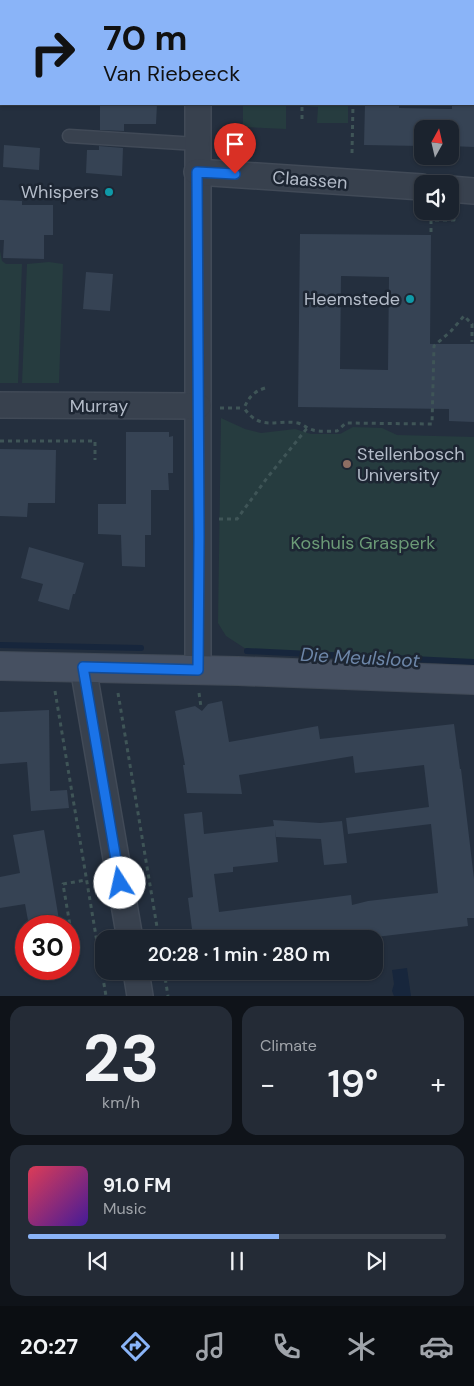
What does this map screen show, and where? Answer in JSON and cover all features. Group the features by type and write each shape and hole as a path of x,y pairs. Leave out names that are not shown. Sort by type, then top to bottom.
{"street":[{"path":"198,105 197,172 208,407 199,537 198,670"},
{"name":"Claassen","path":"197,172 414,186"},
{"path":"459,195 474,191"},
{"name":"Murray","path":"0,405 208,407"},
{"path":"0,666 418,676 474,680"},
{"path":"83,667 128,930"},
{"path":"137,980 140,996"}],"lane":[{"path":"69,136 197,144"}],"path":[{"path":"302,105 302,119"},
{"path":"352,153 354,105"},
{"path":"431,220 431,232"},
{"path":"244,408 258,422 273,424 297,423 313,430 337,431 346,424 432,424 434,346 464,316 472,324 472,342"},
{"path":"244,408 248,398 256,391 265,388"},
{"path":"208,407 244,408"},
{"path":"218,519 237,519 308,427"},
{"path":"0,441 95,441 95,460"},
{"path":"53,682 106,996"},
{"path":"117,690 157,930"},
{"path":"68,915 63,884 86,880"},
{"path":"165,980 168,996"}],"green space":[{"path":"243,105 297,105 286,106 286,129 243,127"},
{"path":"348,105 348,123 317,123 318,107 305,106"},
{"path":"0,251 2,261 6,264 22,264 18,383 0,383"},
{"path":"49,262 63,264 59,383 22,383 27,264"},
{"name":"Koshuis Grasperk","path":"221,418 245,429 261,433 295,429 311,434 340,434 353,427 382,428 397,435 474,437 474,660 246,649 226,636 218,623"}],"water":[{"path":"407,968 411,996 394,996 392,991 394,984 392,970"}],"building":[{"path":"100,105 157,105 156,124 124,124 124,131 100,130"},
{"path":"365,105 399,105 399,108 452,109 452,105 474,105 474,147 459,146 459,120 414,120 414,146 364,145"},
{"path":"4,145 40,148 39,170 3,167"},
{"path":"99,146 123,148 122,176 86,173 87,150 99,150"},
{"path":"0,200 22,201 22,205 53,205 53,235 44,235 44,259 3,258 4,240 0,240"},
{"name":"Heemstede","path":"300,234 431,235 430,344 474,344 474,422 449,421 449,409 298,407","holes":["341,276 389,277 388,370 340,369"]},
{"path":"86,272 113,274 110,311 83,309"},
{"path":"126,432 169,432 169,437 173,436 173,473 168,473 169,490 151,490 151,535 145,535 145,567 122,566 121,535 98,534 98,504 126,504"},
{"path":"0,449 56,450 55,503 28,503 27,517 0,516"},
{"path":"29,547 84,563 69,610 38,601 43,584 21,578"},
{"path":"222,701 229,742 318,726 320,739 454,724 474,879 474,918 467,918 468,926 383,936 383,930 192,930 188,898 193,897 184,814 202,812 204,834 274,826 273,820 320,823 342,821 347,863 324,865 321,839 276,837 275,829 278,862 233,867 233,872 214,874 219,912 351,895 352,905 368,901 438,893 431,824 348,834 346,818 429,807 424,765 355,773 353,756 239,775 242,794 187,793 183,765 185,765 175,711 195,706 202,711 208,704"},
{"path":"49,710 50,791 67,790 69,808 31,811 27,762 0,764 0,712"},
{"path":"44,830 58,915 27,915 25,904 0,908 0,877 20,873 13,835"}],"waterway":[{"name":"Die Meulsloot","path":"0,645 141,648"},
{"name":"Die Meulsloot","path":"247,651 474,662"}],"place":[{"name":"Whispers","path":"109,192"},
{"name":"Heemstede","path":"410,299"},
{"name":"Stellenbosch University","path":"347,464"}],"route":[{"path":"120,883 83,667 198,670 197,172 235,174"}]}
